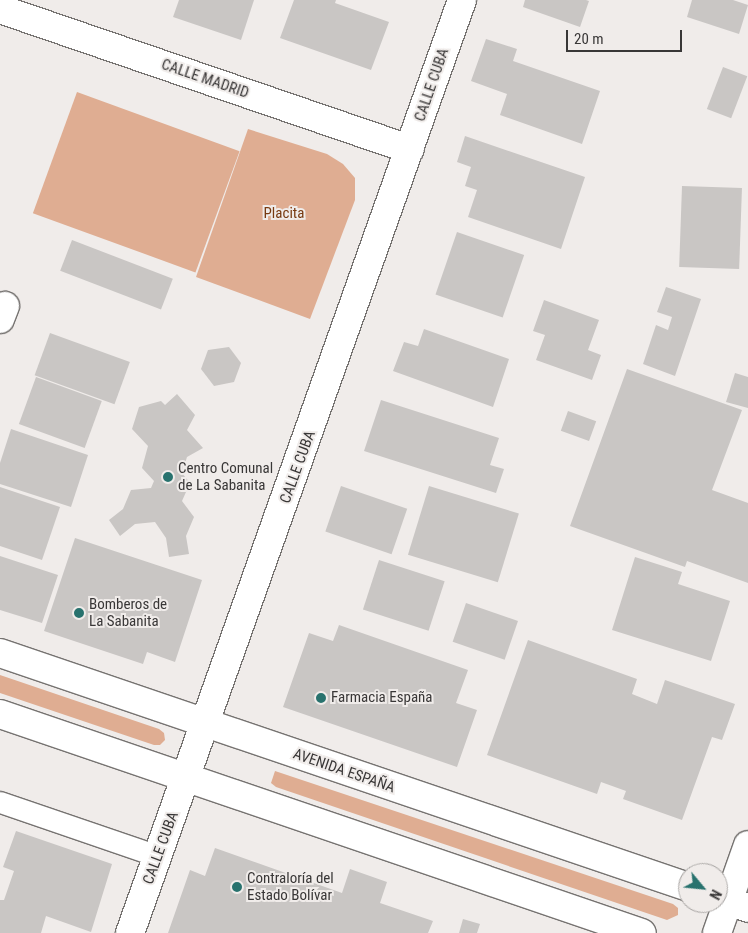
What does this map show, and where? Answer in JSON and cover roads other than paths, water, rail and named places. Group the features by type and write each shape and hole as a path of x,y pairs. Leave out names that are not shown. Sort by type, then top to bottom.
{"street":[{"name":"CALLE CUBA","path":"130,933 187,778 462,0"},
{"name":"CALLE MADRID","path":"0,9 410,148"},
{"name":"AVENIDA ESPAÑA","path":"0,653 678,885"},
{"path":"0,714 642,933"},
{"path":"717,933 731,902 748,845"}],"lane":[{"path":"0,802 158,856"}],"place":[{"name":"Centro Comunal de La Sabanita","path":"168,477"},
{"name":"Bomberos de La Sabanita","path":"79,613"},
{"name":"Farmacia España","path":"321,698"},
{"name":"Contraloría del Estado Bolívar","path":"237,887"}],"park label":[{"name":"Placita","path":"284,214"}]}
